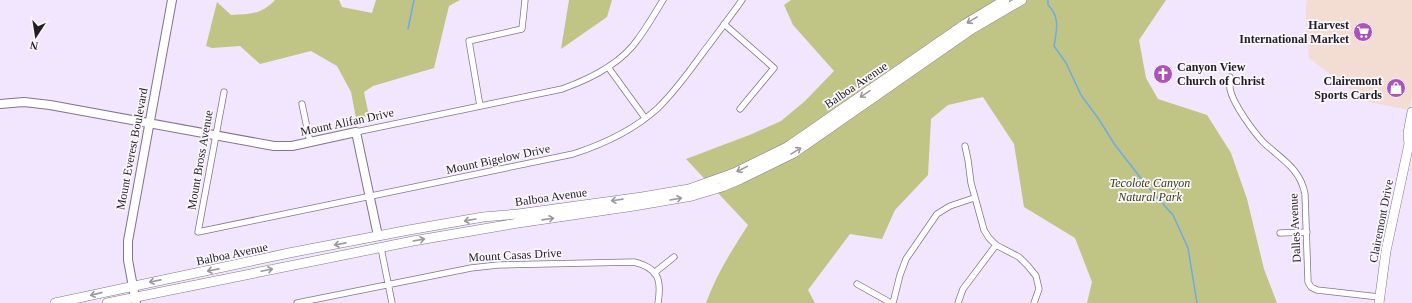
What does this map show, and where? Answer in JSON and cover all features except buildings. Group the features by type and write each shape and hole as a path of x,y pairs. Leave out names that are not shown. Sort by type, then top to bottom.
{"main road":[{"name":"Balboa Avenue","path":"54,303 409,230 483,217 518,214 689,189 734,173 787,147 966,24 1005,0"},
{"name":"Balboa Avenue","path":"107,303 135,300 363,251 518,223 692,196 722,187 794,153 972,29 1022,0"},
{"name":"Clairemont Drive","path":"1379,300 1386,251 1411,143 1408,133 1412,112"},
{"path":"381,248 390,238 409,230"},
{"path":"363,251 373,244 378,236"}],"street":[{"name":"Mount Everest Boulevard","path":"135,300 128,260 128,240 172,0"},
{"path":"480,106 469,41 522,29 525,0"},
{"name":"Mount Alifan Drive","path":"0,104 29,102 274,146 292,146 562,89 581,82 608,67 624,55 638,40 663,0"},
{"name":"Mount Bigelow Drive","path":"198,232 573,154 610,140 630,129 645,118 677,88 742,0"},
{"path":"724,24 774,68 740,109"},
{"path":"608,67 645,118"},
{"name":"Dalles Avenue","path":"1230,77 1230,89 1234,101 1242,113 1262,140 1297,173 1304,186 1308,282 1311,287 1317,290 1379,300"},
{"name":"Mount Bross Avenue","path":"198,232 224,92"},
{"path":"302,104 310,142"},
{"path":"356,132 378,236"},
{"path":"965,146 974,198 984,230 988,238 996,245 1019,257 1036,276 1039,289 1034,303"},
{"path":"857,284 892,303 906,259 938,214 950,206 974,198"},
{"path":"1280,233 1307,232"},
{"path":"958,303 964,290 996,245"},
{"path":"381,248 392,303"},
{"path":"658,303 660,288 654,273 674,257"},
{"name":"Mount Casas Drive","path":"297,303 471,268 498,265 634,262 645,265 654,273"}],"shaded area":[{"path":"1307,0 1412,0 1412,95 1409,110 1369,102 1309,58 1306,22"}],"green space":[{"path":"275,0 339,0 342,7 372,13 376,0 460,0 449,6 434,68 373,86 364,92 369,116 356,118 351,92 337,66 311,51 260,64 240,46 212,48 206,46 217,2 231,15 249,14 260,11 265,9"},
{"path":"569,0 612,0 607,17 561,49"},
{"name":"Tecolote Canyon Natural Park","path":"791,0 1166,0 1139,40 1146,78 1158,99 1207,115 1231,153 1247,199 1264,269 1277,303 1087,303 1092,282 1075,238 1024,207 1014,144 983,97 948,105 931,119 928,175 895,210 882,239 850,234 808,290 815,303 706,303 719,273 748,225 686,159 752,134 781,121 805,101 834,71 793,25 784,5"}],"waterway":[{"path":"408,29 414,0"},
{"path":"1048,0 1048,5 1052,9 1057,24 1054,46 1066,63 1081,95 1115,145 1147,186 1173,215 1188,248 1197,303"}],"place":[{"name":"Harvest International Market","path":"1363,32"},
{"name":"Canyon View Church of Christ","path":"1163,74"},
{"name":"Clairemont Sports Cards","path":"1396,88"}]}
